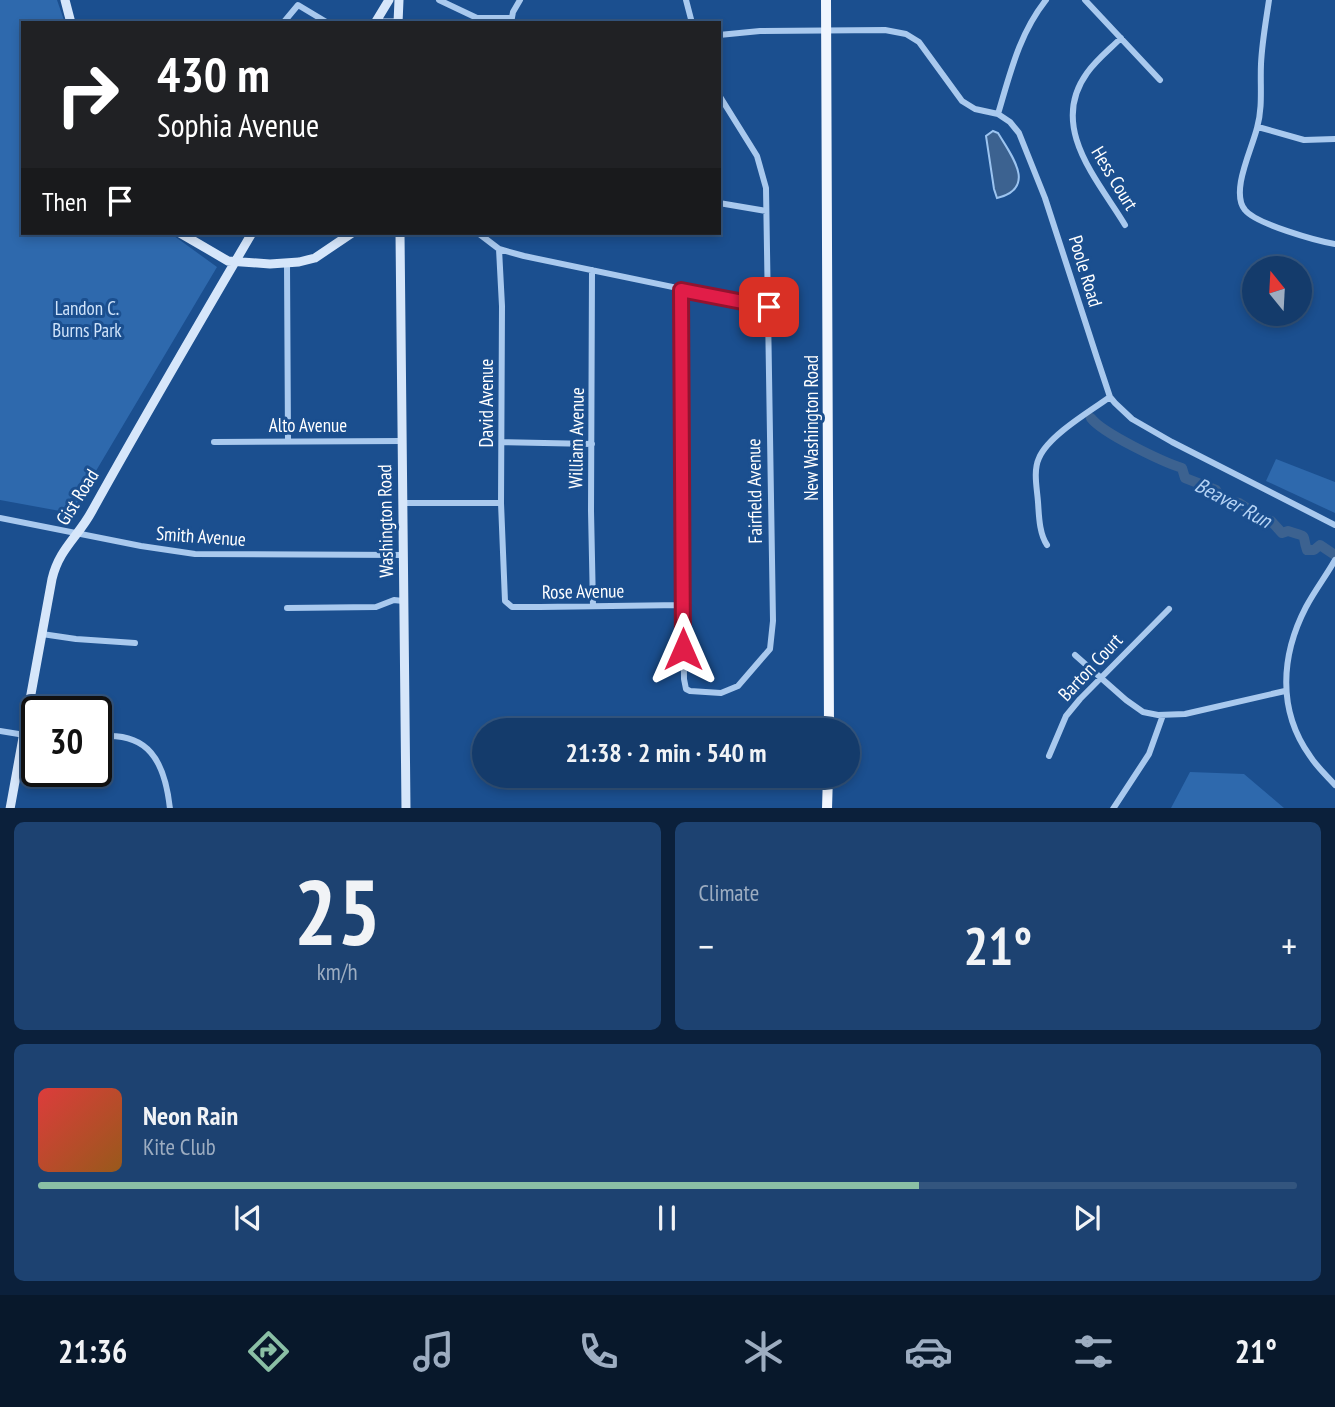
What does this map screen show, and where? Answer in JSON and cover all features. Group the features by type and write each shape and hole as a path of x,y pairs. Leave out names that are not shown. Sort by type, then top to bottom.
{"main road":[{"name":"New Washington Road","path":"826,0 830,718"},
{"path":"827,808 828,788"}],"street":[{"path":"65,0 70,21"},
{"path":"378,21 389,0"},
{"path":"398,21 399,0"},
{"path":"439,0 477,18 511,20 520,0"},
{"path":"686,0 691,21"},
{"path":"998,114 1017,51 1030,22 1046,0"},
{"path":"1085,0 1160,80"},
{"path":"1269,0 1263,37 1258,127 1239,195 1245,210 1267,222 1335,244"},
{"path":"285,21 298,5 325,21"},
{"name":"Poole Road","path":"721,35 750,31 885,30 906,34 925,47 962,101 975,109 998,114 1010,122 1019,133 1058,232 1110,397 1123,412 1138,423 1208,462 1335,525"},
{"name":"Hess Court","path":"1121,38 1083,78 1072,116 1074,136 1082,157 1125,225"},
{"name":"Fairfield Avenue","path":"682,606 684,685 690,691 727,692 749,676 767,654 772,643 766,188 761,165 721,98"},
{"path":"1258,127 1304,139 1335,139"},
{"path":"721,203 766,211"},
{"path":"183,235 234,263 287,264 321,256 349,235"},
{"name":"Gist Road","path":"31,696 56,563 62,550 88,520 148,410 251,235"},
{"name":"Washington Road","path":"400,235 406,808"},
{"path":"481,235 499,249 769,307"},
{"name":"David Avenue","path":"499,249 503,584"},
{"path":"287,264 288,441"},
{"name":"William Avenue","path":"592,270 593,606"},
{"path":"681,290 682,606"},
{"path":"1047,545 1040,516 1036,478 1039,457 1049,443 1110,397"},
{"name":"Alto Avenue","path":"214,442 402,440"},
{"path":"502,442 592,444"},
{"path":"402,502 501,503"},
{"name":"Smith Avenue","path":"0,518 141,547 208,555 403,555"},
{"path":"1335,560 1316,589 1295,631 1288,654 1285,691 1298,737 1310,757 1335,785"},
{"name":"Rose Avenue","path":"503,584 508,606 682,606"},
{"path":"287,608 376,607 394,600 403,601"},
{"name":"Barton Court","path":"1049,756 1066,716 1169,609"},
{"path":"42,634 135,643"},
{"path":"1076,655 1143,712 1185,714 1285,691"},
{"path":"1113,808 1149,754 1163,715"},
{"path":"0,731 21,734"},
{"path":"112,735 141,743 150,751 163,772 170,808"},
{"name":"Gist Road","path":"10,808 21,751"}],"green space":[{"name":"Landon C. Burns Park","path":"0,0 57,0 64,21 21,21 21,235 173,235 217,267 71,513 0,500"},
{"path":"1276,459 1335,482 1335,513 1266,481"},
{"path":"1190,772 1244,774 1284,808 1171,808"}],"shaded area":[{"path":"993,131 998,133 1009,151 1019,179 1016,187 997,198 986,136"}],"waterway":[{"name":"Beaver Run","path":"1091,418 1120,439 1182,468 1185,478 1216,490 1222,500 1239,503 1271,521 1282,533 1288,531 1302,536 1307,550 1314,550 1320,545 1335,555"}],"route":[{"path":"683,649 681,290 769,307"}]}
